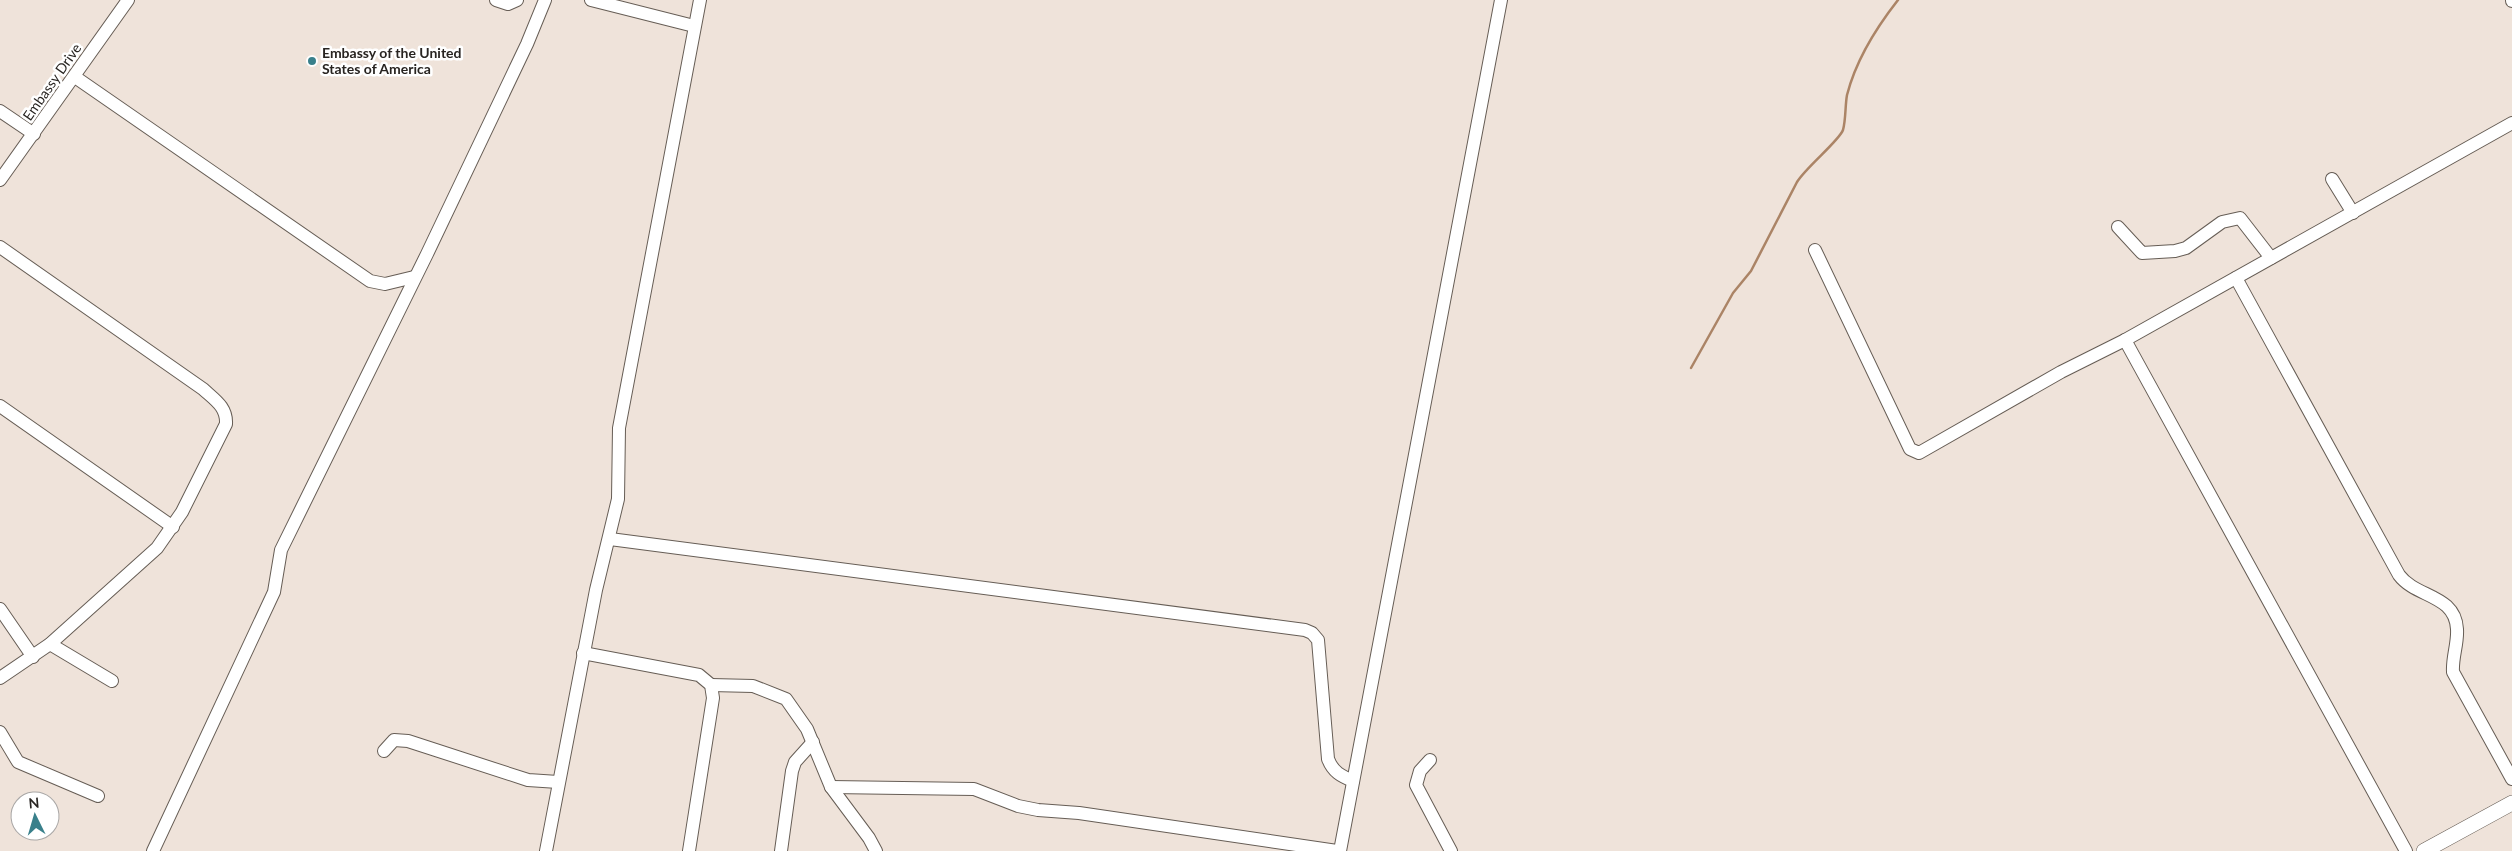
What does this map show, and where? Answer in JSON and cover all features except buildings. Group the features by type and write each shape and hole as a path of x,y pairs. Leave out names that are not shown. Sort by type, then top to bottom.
{"main road":[{"path":"2424,851 2512,803"}],"street":[{"name":"Embassy Drive","path":"0,180 128,0"},
{"path":"496,0 508,4 517,0"},
{"path":"153,851 274,592 281,550 519,61 545,0"},
{"path":"591,0 694,26"},
{"path":"546,851 583,653 618,499 619,428 700,0"},
{"path":"831,787 974,789 1018,806 1038,810 1079,813 1338,851 1353,782 1501,0"},
{"path":"75,77 370,281 385,284 414,277"},
{"path":"0,111 34,134"},
{"path":"1815,250 1910,449 1919,453 2061,372 2125,340 2512,123"},
{"path":"2332,178 2353,213"},
{"path":"2118,227 2142,252 2174,252 2193,244 2222,222 2240,218 2271,258"},
{"path":"0,247 203,389 223,407 226,415 226,424 173,527 157,548 50,644 0,678"},
{"path":"2236,278 2398,575 2412,588 2442,600 2449,607 2458,630 2452,662 2453,672 2512,779"},
{"path":"2125,340 2406,851"},
{"path":"0,406 173,527"},
{"path":"610,539 1304,630 1312,633 1318,640 1328,759 1338,775 1353,782"},
{"path":"0,608 33,657"},
{"path":"50,644 112,681"},
{"path":"583,653 699,675 710,685 712,698 689,851"},
{"path":"710,685 753,686 782,696 793,707 813,742 831,787 869,838 876,851"},
{"path":"0,732 18,762 98,796"},
{"path":"384,751 394,740 408,741 528,780 558,782"},
{"path":"782,851 792,770 795,762 813,742"},
{"path":"1430,760 1417,778 1416,785 1451,851"}],"waterway":[{"path":"1691,368 1733,293 1751,271 1797,182 1843,130 1847,95 1861,57 1898,0"}],"place":[{"name":"Embassy of the United States of America","path":"312,61"}]}
